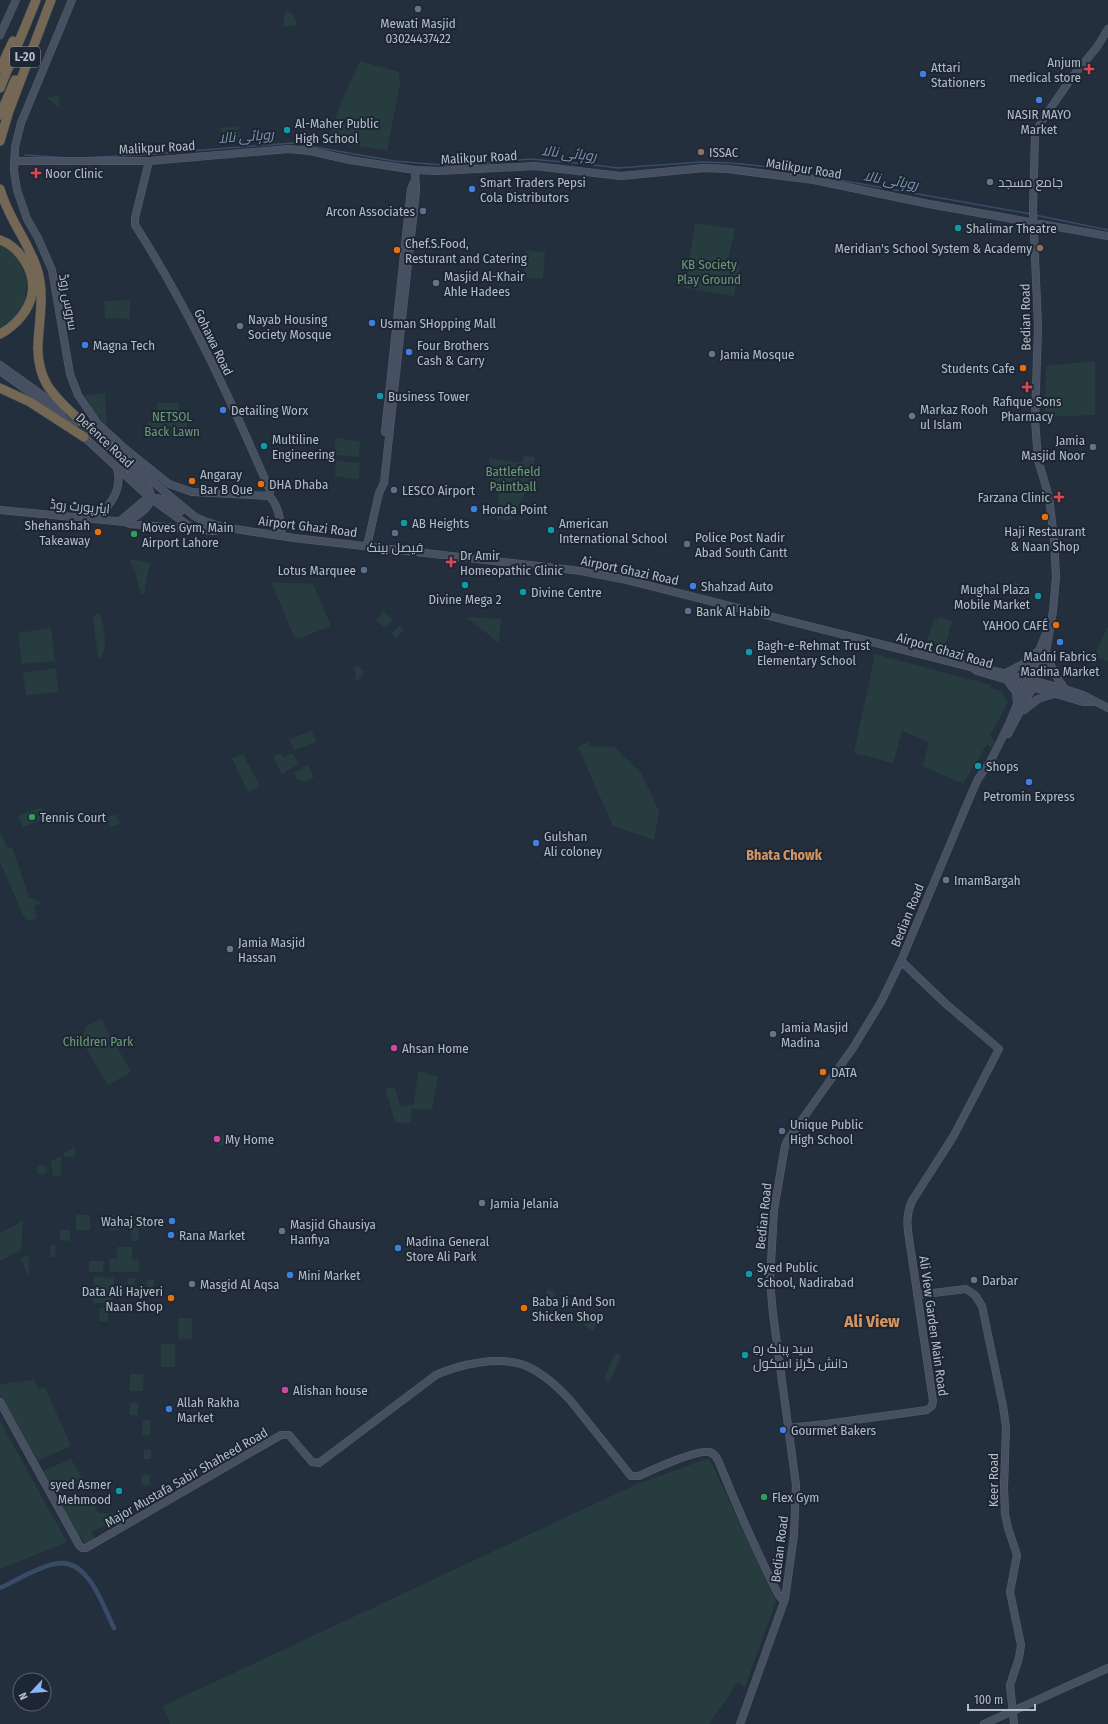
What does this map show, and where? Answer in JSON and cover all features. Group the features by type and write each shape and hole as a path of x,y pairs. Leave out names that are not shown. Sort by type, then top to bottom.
{"highway":[{"path":"0,68 32,0"},
{"name":"L-20","path":"0,88 36,0"},
{"path":"0,141 9,111 50,0"},
{"name":"L-20","path":"0,115 50,0"},
{"path":"0,189 12,220 31,253 38,270 41,286 38,357 48,387 66,407 123,457"},
{"path":"0,240 13,247 22,256 28,267 32,281 32,294 21,318 0,334"},
{"path":"0,388 30,402 84,437"}],"street":[{"path":"0,35 16,0"},
{"name":"سروس روڈ","path":"72,0 21,123 15,147 14,171 27,219 38,238 52,270 70,374 78,395 98,424 123,447 169,484 192,492 269,496"},
{"name":"Bedian Road","path":"740,1724 785,1599 794,1535 796,1486 770,1281 773,1224 785,1146 857,1041 881,1002 901,961 978,779 1020,714 1034,685 1053,611 1056,577 1054,539 1049,497 1038,460 1035,420 1038,327 1033,218 1035,134 1043,119 1073,76 1097,47 1108,29"},
{"name":"Malikpur Road","path":"14,161 149,161 289,149 310,151 350,160 415,170 439,171 535,166 621,176 704,168 728,169 814,180 929,204 1033,218 1108,236"},
{"name":"Gohawa Road","path":"149,161 135,218 136,225 160,263 194,328 258,462 270,490 269,496 272,499 279,515 282,536"},
{"path":"367,546 380,493 384,483 401,341 416,191 414,181 415,170"},
{"name":"Defence Road","path":"0,365 53,402 123,457 177,503 199,519"},
{"name":"Defence Road","path":"0,371 48,405 150,498 192,528"},
{"path":"123,457 129,470 146,485 150,498 150,504 146,509 123,521"},
{"path":"96,519 117,493 119,479 117,468"},
{"path":"150,498 162,498 191,518 199,519 223,528"},
{"name":"ایئرپورٹ روڈ","path":"0,510 123,521"},
{"name":"Airport Ghazi Road","path":"123,521 130,524 182,529 192,528 215,531 223,528 573,570 621,579 971,667 979,667 1034,685"},
{"path":"1017,704 1016,692 1006,676 1042,650 1054,673 1065,689"},
{"name":"Bedian Road","path":"994,755 1042,650"},
{"path":"1034,685 1065,689 1083,695 1092,702 1108,708"},
{"path":"1034,685 1055,694 1083,702 1092,702"},
{"path":"1020,714 1038,699 1055,694"},
{"name":"Ali View Garden Main Road","path":"789,1428 927,1410 932,1406 934,1401 907,1224 908,1210 912,1201 953,1137 999,1049 946,1004 901,961"},
{"name":"Keer Road","path":"917,1295 966,1288 975,1295 982,1306 1003,1406 1006,1428 1004,1487 1005,1514 1008,1528 1018,1555 1010,1594 1022,1645 1010,1685 1014,1724"},
{"name":"Major Mustafa Sabir Shaheed Road","path":"0,1402 79,1544 82,1548 86,1548 281,1435 289,1436 312,1462 319,1463 436,1375 458,1367 476,1364 514,1363 533,1370 560,1390 570,1400 631,1476 639,1476 694,1454 707,1452 714,1454 718,1460 761,1560 778,1594 781,1598 785,1599"},
{"path":"984,1724 1108,1668"}],"green space":[{"path":"285,11 292,13 296,20 296,25 285,27 283,25"},
{"path":"360,61 399,72 400,85 387,151 328,140 341,103"},
{"path":"59,95 59,108 47,98"},
{"path":"238,126 241,141 225,143 221,128"},
{"name":"KB Society Play Ground","path":"695,223 735,229 727,264 740,266 734,296 685,288"},
{"path":"0,245 6,247 18,258 27,281 24,306 12,320 0,328"},
{"path":"526,250 545,252 543,279 523,277"},
{"path":"130,300 130,319 105,318 104,301"},
{"path":"1095,361 1095,415 1045,417 1046,366"},
{"path":"105,393 107,426 93,410 85,395"},
{"name":"NETSOL Back Lawn","path":"157,403 179,403 179,411 187,412 187,438 148,438 148,422 157,422"},
{"path":"335,438 360,441 359,457 335,455"},
{"name":"Battlefield Paintball","path":"524,456 535,457 531,482 511,520 497,519 499,489 488,471 490,458 522,463"},
{"path":"336,461 360,463 359,480 335,476"},
{"path":"129,559 150,563 144,594 141,594 135,572"},
{"path":"271,582 313,584 331,626 298,639 293,634"},
{"path":"1006,582 1020,584 1019,596 1007,594 1008,587 1005,586"},
{"path":"383,611 393,620 385,628 376,620"},
{"path":"100,614 102,619 105,637 103,654 100,658 98,657 93,618"},
{"path":"466,617 501,619 499,643"},
{"path":"939,617 952,621 944,650 926,645 934,619 938,620"},
{"path":"399,625 404,630 396,638 392,634"},
{"path":"51,628 55,661 22,664 18,633"},
{"path":"1108,628 1108,661 1094,656"},
{"path":"875,654 991,685 991,688 1002,691 1008,702 990,736 995,741 991,748 987,744 963,784 923,766 929,742 902,731 893,763 854,753"},
{"path":"357,665 365,672 357,681 355,679 357,676 355,675 356,673 353,670"},
{"path":"56,668 58,692 26,695 23,673"},
{"path":"312,731 316,742 294,750 289,739"},
{"path":"588,742 591,746 614,747 641,773 659,811 654,840 613,826 578,747"},
{"path":"281,753 283,758 293,753 299,764 282,774 273,757"},
{"path":"243,754 260,786 248,792 232,758"},
{"path":"308,765 314,777 306,782 297,779 294,773"},
{"name":"Tennis Court","path":"41,807 46,818 23,827 18,816"},
{"path":"116,814 120,824 110,827 106,818"},
{"path":"2,834 7,848 12,847 29,897 41,903 34,906 37,918 29,921 23,915 0,862 0,835"},
{"name":"Children Park","path":"101,1019 131,1072 108,1085 79,1036 85,1032 85,1027"},
{"path":"418,1071 438,1077 432,1110 411,1109 411,1123 395,1122 385,1089 395,1087 400,1107 414,1104"},
{"path":"230,1134 231,1144 219,1146 218,1136"},
{"path":"75,1147 75,1156 64,1157 64,1153"},
{"path":"59,1157 61,1158 61,1175 53,1176 51,1161"},
{"path":"40,1165 44,1165 46,1166 46,1174 40,1175 37,1172 37,1168"},
{"path":"76,1215 90,1215 90,1230 76,1230"},
{"path":"110,1215 117,1215 118,1230 110,1230"},
{"path":"131,1216 147,1216 146,1229 139,1228 138,1241 131,1241"},
{"path":"23,1221 21,1250 0,1261 0,1233"},
{"path":"60,1230 70,1230 70,1241 60,1240"},
{"path":"51,1245 56,1245 55,1257 50,1257"},
{"path":"117,1247 132,1247 132,1259 139,1260 139,1272 110,1272 109,1259 117,1259"},
{"path":"27,1255 29,1257 29,1277 20,1259"},
{"path":"89,1261 104,1261 103,1272 89,1272"},
{"path":"94,1277 114,1278 113,1303 93,1303"},
{"path":"128,1278 135,1278 134,1291 127,1291"},
{"path":"147,1279 154,1280 154,1291 146,1291"},
{"path":"548,1288 556,1293 553,1300 545,1296"},
{"path":"100,1308 108,1308 108,1321 99,1321"},
{"path":"589,1317 598,1323 593,1331 584,1325"},
{"path":"178,1318 192,1318 192,1338 179,1340"},
{"path":"161,1344 175,1344 175,1367 161,1367"},
{"path":"615,1353 621,1356 610,1381 604,1379"},
{"path":"130,1374 144,1374 143,1391 130,1391"},
{"path":"34,1380 38,1388 45,1387 71,1446 38,1461 0,1394 0,1384"},
{"path":"130,1403 138,1403 138,1415 130,1415"},
{"path":"143,1420 151,1420 150,1435 142,1435"},
{"path":"0,1421 67,1542 0,1569"},
{"path":"144,1449 151,1450 151,1459 144,1459"},
{"path":"709,1458 776,1601 745,1687 738,1682 709,1724 170,1724 163,1706 637,1484"},
{"path":"71,1459 83,1480 56,1494 43,1471"},
{"path":"142,1475 150,1475 150,1485 142,1485"},
{"path":"68,1495 70,1498 74,1495 76,1499 81,1497 83,1501 91,1498 98,1513 114,1513 117,1520 91,1532 95,1540 85,1545 81,1537 84,1535 78,1538 58,1500"}],"waterway":[{"name":"روہائی نالا","path":"81,158 292,143 394,161 454,166 530,159 618,168 702,162 731,163 761,166 1031,214"},
{"name":"روہائی نالا","path":"25,155 69,158"},
{"name":"روہائی نالا","path":"1035,215 1108,230"},
{"path":"0,1588 41,1568 54,1564 66,1563 76,1567 85,1574 99,1595 114,1628"}],"place":[{"name":"Mewati Masjid 03024437422","path":"418,9"},
{"name":"Anjum medical store","path":"1089,69"},
{"name":"Attari Stationers","path":"923,74"},
{"name":"NASIR MAYO Market","path":"1039,100"},
{"name":"Al-Maher Public High School","path":"287,130"},
{"name":"ISSAC","path":"701,152"},
{"name":"Noor Clinic","path":"36,173"},
{"name":"جامع مسجد","path":"990,182"},
{"name":"Smart Traders Pepsi Cola Distributors","path":"472,189"},
{"name":"Arcon Associates","path":"423,211"},
{"name":"Shalimar Theatre","path":"958,228"},
{"name":"Meridian's School System & Academy","path":"1040,248"},
{"name":"Chef.S.Food, Resturant and Catering","path":"397,250"},
{"name":"Masjid Al-Khair Ahle Hadees","path":"436,283"},
{"name":"Usman SHopping Mall","path":"372,323"},
{"name":"Nayab Housing Society Mosque","path":"240,326"},
{"name":"Magna Tech","path":"85,345"},
{"name":"Four Brothers Cash & Carry","path":"409,352"},
{"name":"Jamia Mosque","path":"712,354"},
{"name":"Students Cafe","path":"1023,368"},
{"name":"Rafique Sons Pharmacy","path":"1027,387"},
{"name":"Business Tower","path":"380,396"},
{"name":"Detailing Worx","path":"223,410"},
{"name":"Markaz Rooh ul Islam","path":"912,416"},
{"name":"Multiline Engineering","path":"264,446"},
{"name":"Jamia Masjid Noor","path":"1093,447"},
{"name":"Angaray Bar B Que","path":"192,481"},
{"name":"DHA Dhaba","path":"261,484"},
{"name":"LESCO Airport","path":"394,490"},
{"name":"Farzana Clinic","path":"1059,497"},
{"name":"Honda Point","path":"474,509"},
{"name":"Haji Restaurant & Naan Shop","path":"1045,517"},
{"name":"AB Heights","path":"404,523"},
{"name":"American International School","path":"551,530"},
{"name":"Shehanshah Takeaway","path":"98,532"},
{"name":"فیصل بینک","path":"395,533"},
{"name":"Moves Gym, Main Airport Lahore","path":"134,534"},
{"name":"Police Post Nadir Abad South Cantt","path":"687,544"},
{"name":"Dr Amir Homeopathic Clinic","path":"451,562"},
{"name":"Lotus Marquee","path":"364,570"},
{"name":"Divine Mega 2","path":"465,585"},
{"name":"Shahzad Auto","path":"693,586"},
{"name":"Divine Centre","path":"523,592"},
{"name":"Mughal Plaza Mobile Market","path":"1038,596"},
{"name":"Bank Al Habib","path":"688,611"},
{"name":"YAHOO CAFÉ","path":"1056,625"},
{"name":"Madni Fabrics Madina Market","path":"1060,642"},
{"name":"Bagh-e-Rehmat Trust Elementary School","path":"749,652"},
{"name":"Shops","path":"978,766"},
{"name":"Petromin Express","path":"1029,782"},
{"name":"Tennis Court","path":"32,817"},
{"name":"Gulshan Ali coloney","path":"536,843"},
{"name":"ImamBargah","path":"946,880"},
{"name":"Jamia Masjid Hassan","path":"230,949"},
{"name":"Jamia Masjid Madina","path":"773,1034"},
{"name":"Ahsan Home","path":"394,1048"},
{"name":"DATA","path":"823,1072"},
{"name":"Unique Public High School","path":"782,1131"},
{"name":"My Home","path":"217,1139"},
{"name":"Jamia Jelania","path":"482,1203"},
{"name":"Wahaj Store","path":"172,1221"},
{"name":"Masjid Ghausiya Hanfiya","path":"282,1231"},
{"name":"Rana Market","path":"171,1235"},
{"name":"Madina General Store Ali Park","path":"398,1248"},
{"name":"Syed Public School, Nadirabad","path":"749,1274"},
{"name":"Mini Market","path":"290,1275"},
{"name":"Darbar","path":"974,1280"},
{"name":"Masgid Al Aqsa","path":"192,1284"},
{"name":"Data Ali Hajveri Naan Shop","path":"171,1298"},
{"name":"Baba Ji And Son Shicken Shop","path":"524,1308"},
{"name":"سید پبلک رہِ دانش گرلز اسکول","path":"745,1355"},
{"name":"Alishan house","path":"285,1390"},
{"name":"Allah Rakha Market","path":"169,1409"},
{"name":"Gourmet Bakers","path":"783,1430"},
{"name":"syed Asmer Mehmood","path":"119,1491"},
{"name":"Flex Gym","path":"764,1497"}],"district":[{"name":"Bhata Chowk","path":"784,855"},
{"name":"Ali View","path":"872,1321"}]}
